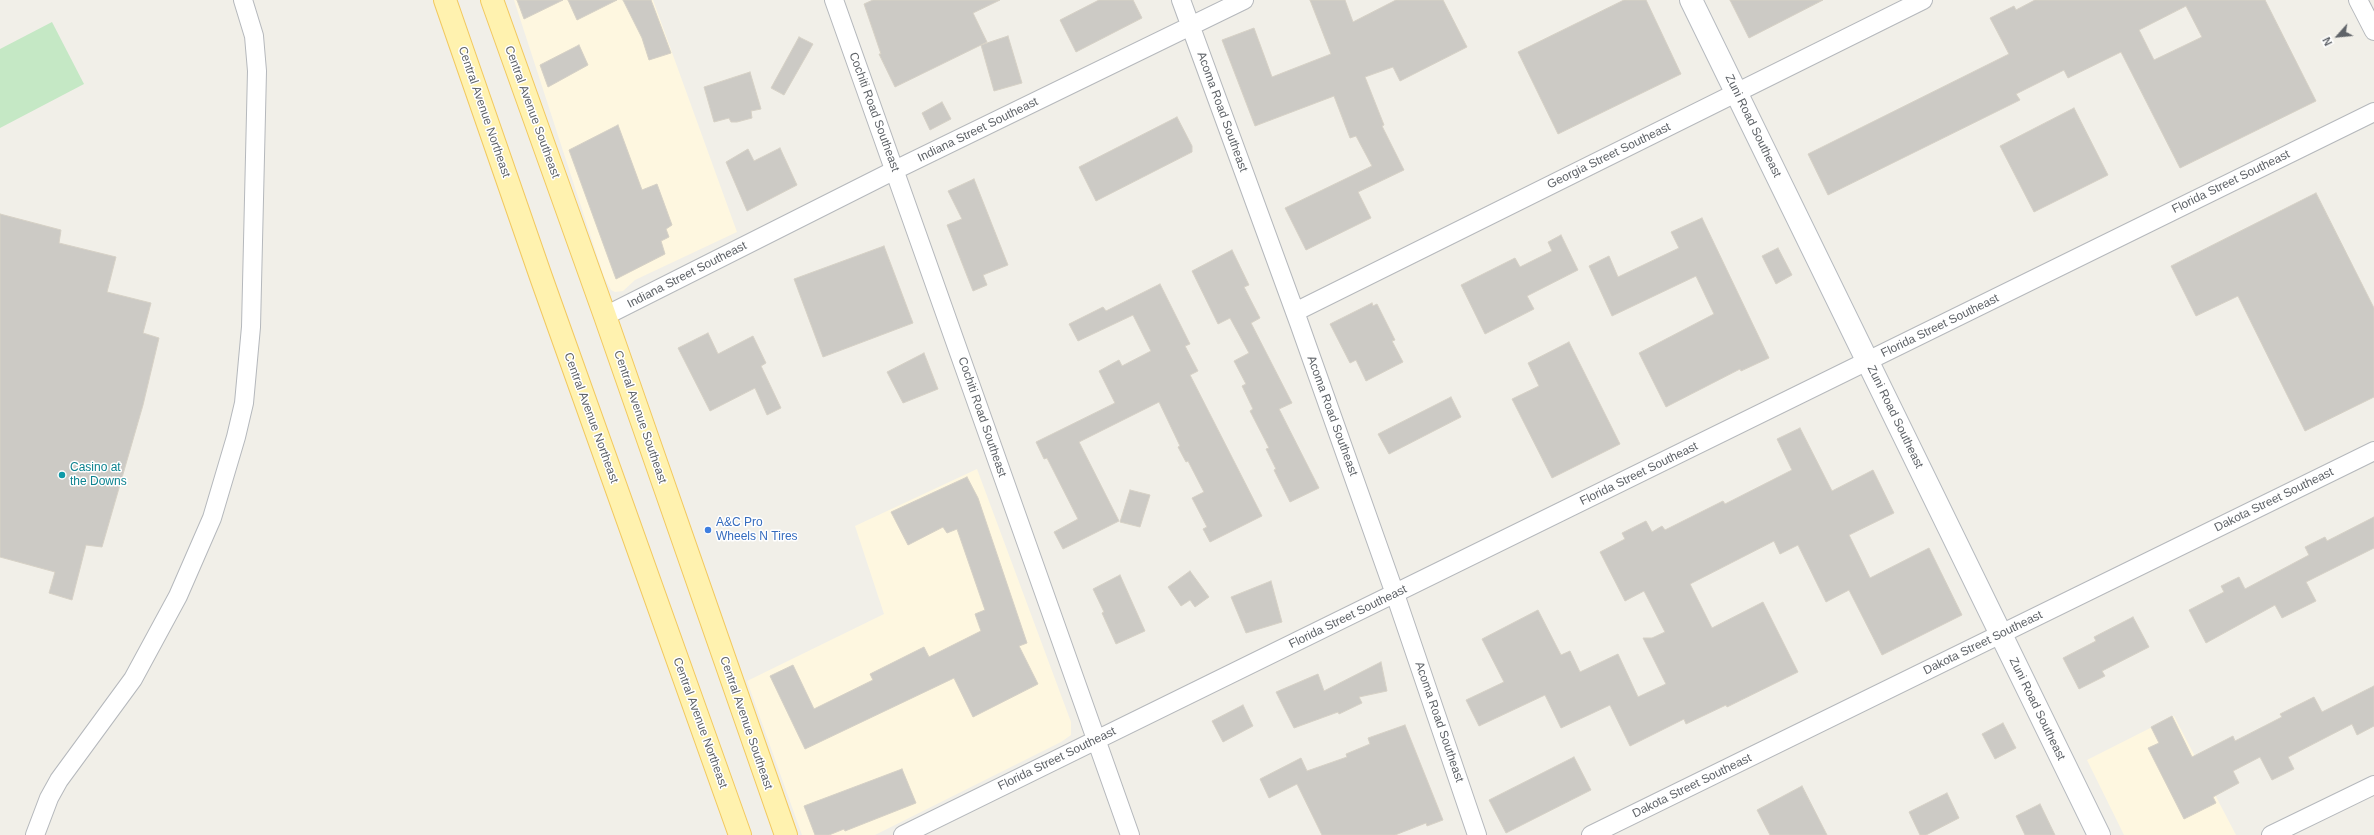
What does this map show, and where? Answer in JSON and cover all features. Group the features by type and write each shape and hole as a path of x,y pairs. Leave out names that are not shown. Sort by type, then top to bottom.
{"main road":[{"name":"Central Avenue Northeast","path":"445,0 546,292 740,835"},
{"name":"Central Avenue Southeast","path":"492,0 605,316 786,835"}],"street":[{"path":"35,835 49,798 59,780 133,679 178,596 212,518 236,437 248,373 251,327 257,71 254,36 243,0"},
{"name":"Cochiti Road Southeast","path":"834,0 1130,835"},
{"name":"Acoma Road Southeast","path":"1181,0 1295,312 1395,594 1477,835"},
{"name":"Indiana Street Southeast","path":"605,316 895,170 1244,0"},
{"name":"Zuni Road Southeast","path":"1691,0 2099,835"},
{"name":"Georgia Street Southeast","path":"1295,312 1923,0"},
{"path":"2358,0 2374,31"},
{"name":"Florida Street Southeast","path":"903,835 2374,112"},
{"name":"Dakota Street Southeast","path":"1591,835 2374,451"},
{"path":"2271,835 2374,784"}],"shaded area":[{"path":"514,0 653,0 737,232 635,280 623,291 615,292 611,290 604,277"},
{"path":"977,469 1071,722 1071,735 1061,742 875,835 802,835 747,681 884,614 855,526"},
{"path":"2174,716 2236,835 2124,835 2087,760"}],"green space":[{"path":"52,22 84,84 0,128 0,49"}],"building":[{"path":"517,0 563,0 524,19"},
{"path":"568,0 617,0 577,20"},
{"path":"623,0 651,0 671,53 649,60 642,38"},
{"path":"873,0 1000,0 973,13 987,42 895,87 879,54 881,54 864,4"},
{"path":"1099,0 1133,0 1142,18 1076,52 1060,20"},
{"path":"1310,0 1345,0 1353,22 1396,0 1443,0 1467,47 1400,81 1393,67 1365,77 1384,125 1382,126 1404,170 1358,192 1371,218 1306,250 1285,208 1372,166 1356,136 1350,138 1334,96 1255,126 1222,40 1254,28 1272,77 1331,54"},
{"path":"1624,0 1646,0 1681,74 1558,134 1518,52"},
{"path":"1730,0 1823,0 1749,38"},
{"path":"2035,0 2265,0 2316,101 2180,168 2121,52 2068,78 2064,70 2016,94 2020,100 1828,195 1808,154 2009,54 1990,18 2014,6 2016,10","holes":["2186,6 2202,37 2154,60 2139,30"]},
{"path":"1008,36 1022,83 994,91 981,45"},
{"path":"799,37 813,44 784,95 771,88"},
{"path":"579,45 588,65 548,87 540,65"},
{"path":"750,72 761,109 751,111 752,118 731,122 729,118 714,122 704,87"},
{"path":"942,102 951,119 930,130 922,113"},
{"path":"2074,108 2108,175 2034,212 2000,146"},
{"path":"1177,117 1192,146 1192,152 1096,201 1079,167"},
{"path":"618,125 642,190 657,184 672,225 666,229 669,237 661,241 665,254 616,279 569,150"},
{"path":"780,148 797,185 747,211 726,162 748,149 754,161"},
{"path":"974,179 1008,265 983,275 987,285 973,291 947,225 962,219 948,191"},
{"path":"2316,193 2374,308 2374,397 2305,431 2238,296 2196,316 2171,266"},
{"name":"Casino at the Downs","path":"0,214 61,230 59,243 116,257 107,292 151,303 143,333 159,338 143,405 102,547 86,545 72,600 49,593 55,572 0,557"},
{"path":"1702,218 1769,358 1741,371 1740,369 1666,407 1639,353 1714,314 1696,276 1612,316 1589,266 1609,256 1618,277 1679,248 1671,232"},
{"path":"1561,235 1578,270 1527,296 1534,309 1485,334 1461,285 1515,258 1520,267 1552,251 1548,242"},
{"path":"884,246 913,323 823,357 794,279"},
{"path":"1778,248 1792,275 1776,284 1762,256"},
{"path":"1232,250 1249,285 1244,287 1260,318 1251,323 1292,403 1279,409 1319,488 1290,502 1274,470 1276,469 1266,449 1269,448 1250,411 1253,409 1242,386 1246,384 1234,361 1249,353 1230,318 1218,324 1192,271"},
{"path":"1160,284 1190,344 1185,346 1198,371 1190,375 1262,516 1210,542 1203,529 1207,527 1192,498 1204,492 1188,461 1186,462 1178,447 1180,446 1159,402 1079,442 1119,521 1063,549 1054,532 1078,519 1047,458 1044,459 1036,442 1115,403 1099,371 1119,360 1122,366 1151,351 1133,315 1078,341 1069,324 1103,307 1106,311"},
{"path":"1372,303 1373,306 1377,304 1395,340 1392,341 1403,362 1366,381 1356,360 1350,363 1330,324"},
{"path":"708,333 718,354 753,336 766,363 761,366 781,408 767,415 755,388 710,411 678,348"},
{"path":"1569,342 1620,444 1552,478 1512,399 1539,386 1528,363"},
{"path":"924,353 938,389 903,403 887,372"},
{"path":"1451,397 1461,417 1389,454 1378,434"},
{"path":"1800,428 1832,491 1873,470 1894,513 1849,535 1870,578 1929,548 1962,615 1882,655 1849,590 1826,602 1798,545 1780,554 1774,541 1690,584 1712,628 1763,602 1798,672 1727,707 1726,705 1686,724 1684,719 1630,746 1610,705 1561,728 1545,695 1479,726 1466,700 1504,682 1482,639 1538,610 1561,655 1570,651 1580,672 1618,654 1638,697 1666,684 1643,638 1652,638 1665,632 1644,591 1625,601 1600,552 1625,539 1622,533 1646,521 1652,532 1662,526 1665,530 1723,501 1725,504 1792,470 1777,439"},
{"path":"967,477 978,498 1027,643 1019,646 1038,684 973,717 954,678 805,749 770,676 793,665 814,709 873,680 870,674 924,647 929,657 981,631 975,614 985,610 957,529 947,533 943,527 908,545 891,512"},
{"path":"1130,490 1150,495 1140,527 1120,522"},
{"path":"2374,517 2374,548 2306,582 2316,601 2282,618 2275,605 2206,643 2189,610 2224,592 2221,586 2239,577 2245,589 2309,555 2305,547 2325,537 2327,541"},
{"path":"1190,571 1209,597 1195,607 1190,600 1181,606 1168,587"},
{"path":"1120,575 1145,631 1116,644 1102,613 1104,612 1093,589"},
{"path":"1271,581 1282,622 1246,633 1231,597"},
{"path":"2133,617 2149,647 2102,671 2105,676 2079,689 2063,658 2096,641 2094,637"},
{"path":"1381,662 1387,691 1359,697 1362,703 1339,714 1338,712 1294,728 1276,692 1318,674 1324,691"},
{"path":"2374,686 2374,726 2357,735 2352,724 2288,757 2294,769 2272,780 2260,757 2233,771 2239,783 2213,797 2216,803 2184,819 2148,748 2159,743 2151,727 2172,716 2192,757 2233,736 2235,741 2282,717 2280,714 2314,697 2322,712"},
{"path":"1243,705 1253,726 1223,742 1212,721"},
{"path":"2003,723 2016,748 1995,759 1982,734"},
{"path":"1405,725 1443,820 1427,826 1426,823 1395,835 1322,835 1297,784 1269,798 1260,779 1301,758 1307,771 1347,757 1346,754 1370,744 1368,738"},
{"path":"1574,757 1591,790 1506,833 1489,800"},
{"path":"902,769 916,803 845,831 844,829 829,835 815,835 804,806"},
{"path":"1802,786 1827,835 1770,835 1757,810"},
{"path":"1947,793 1959,818 1926,835 1920,835 1909,812"},
{"path":"2040,804 2055,835 2025,835 2016,816"}],"place":[{"name":"Casino at the Downs","path":"62,475"},
{"name":"A&C Pro Wheels N Tires","path":"708,530"}]}
